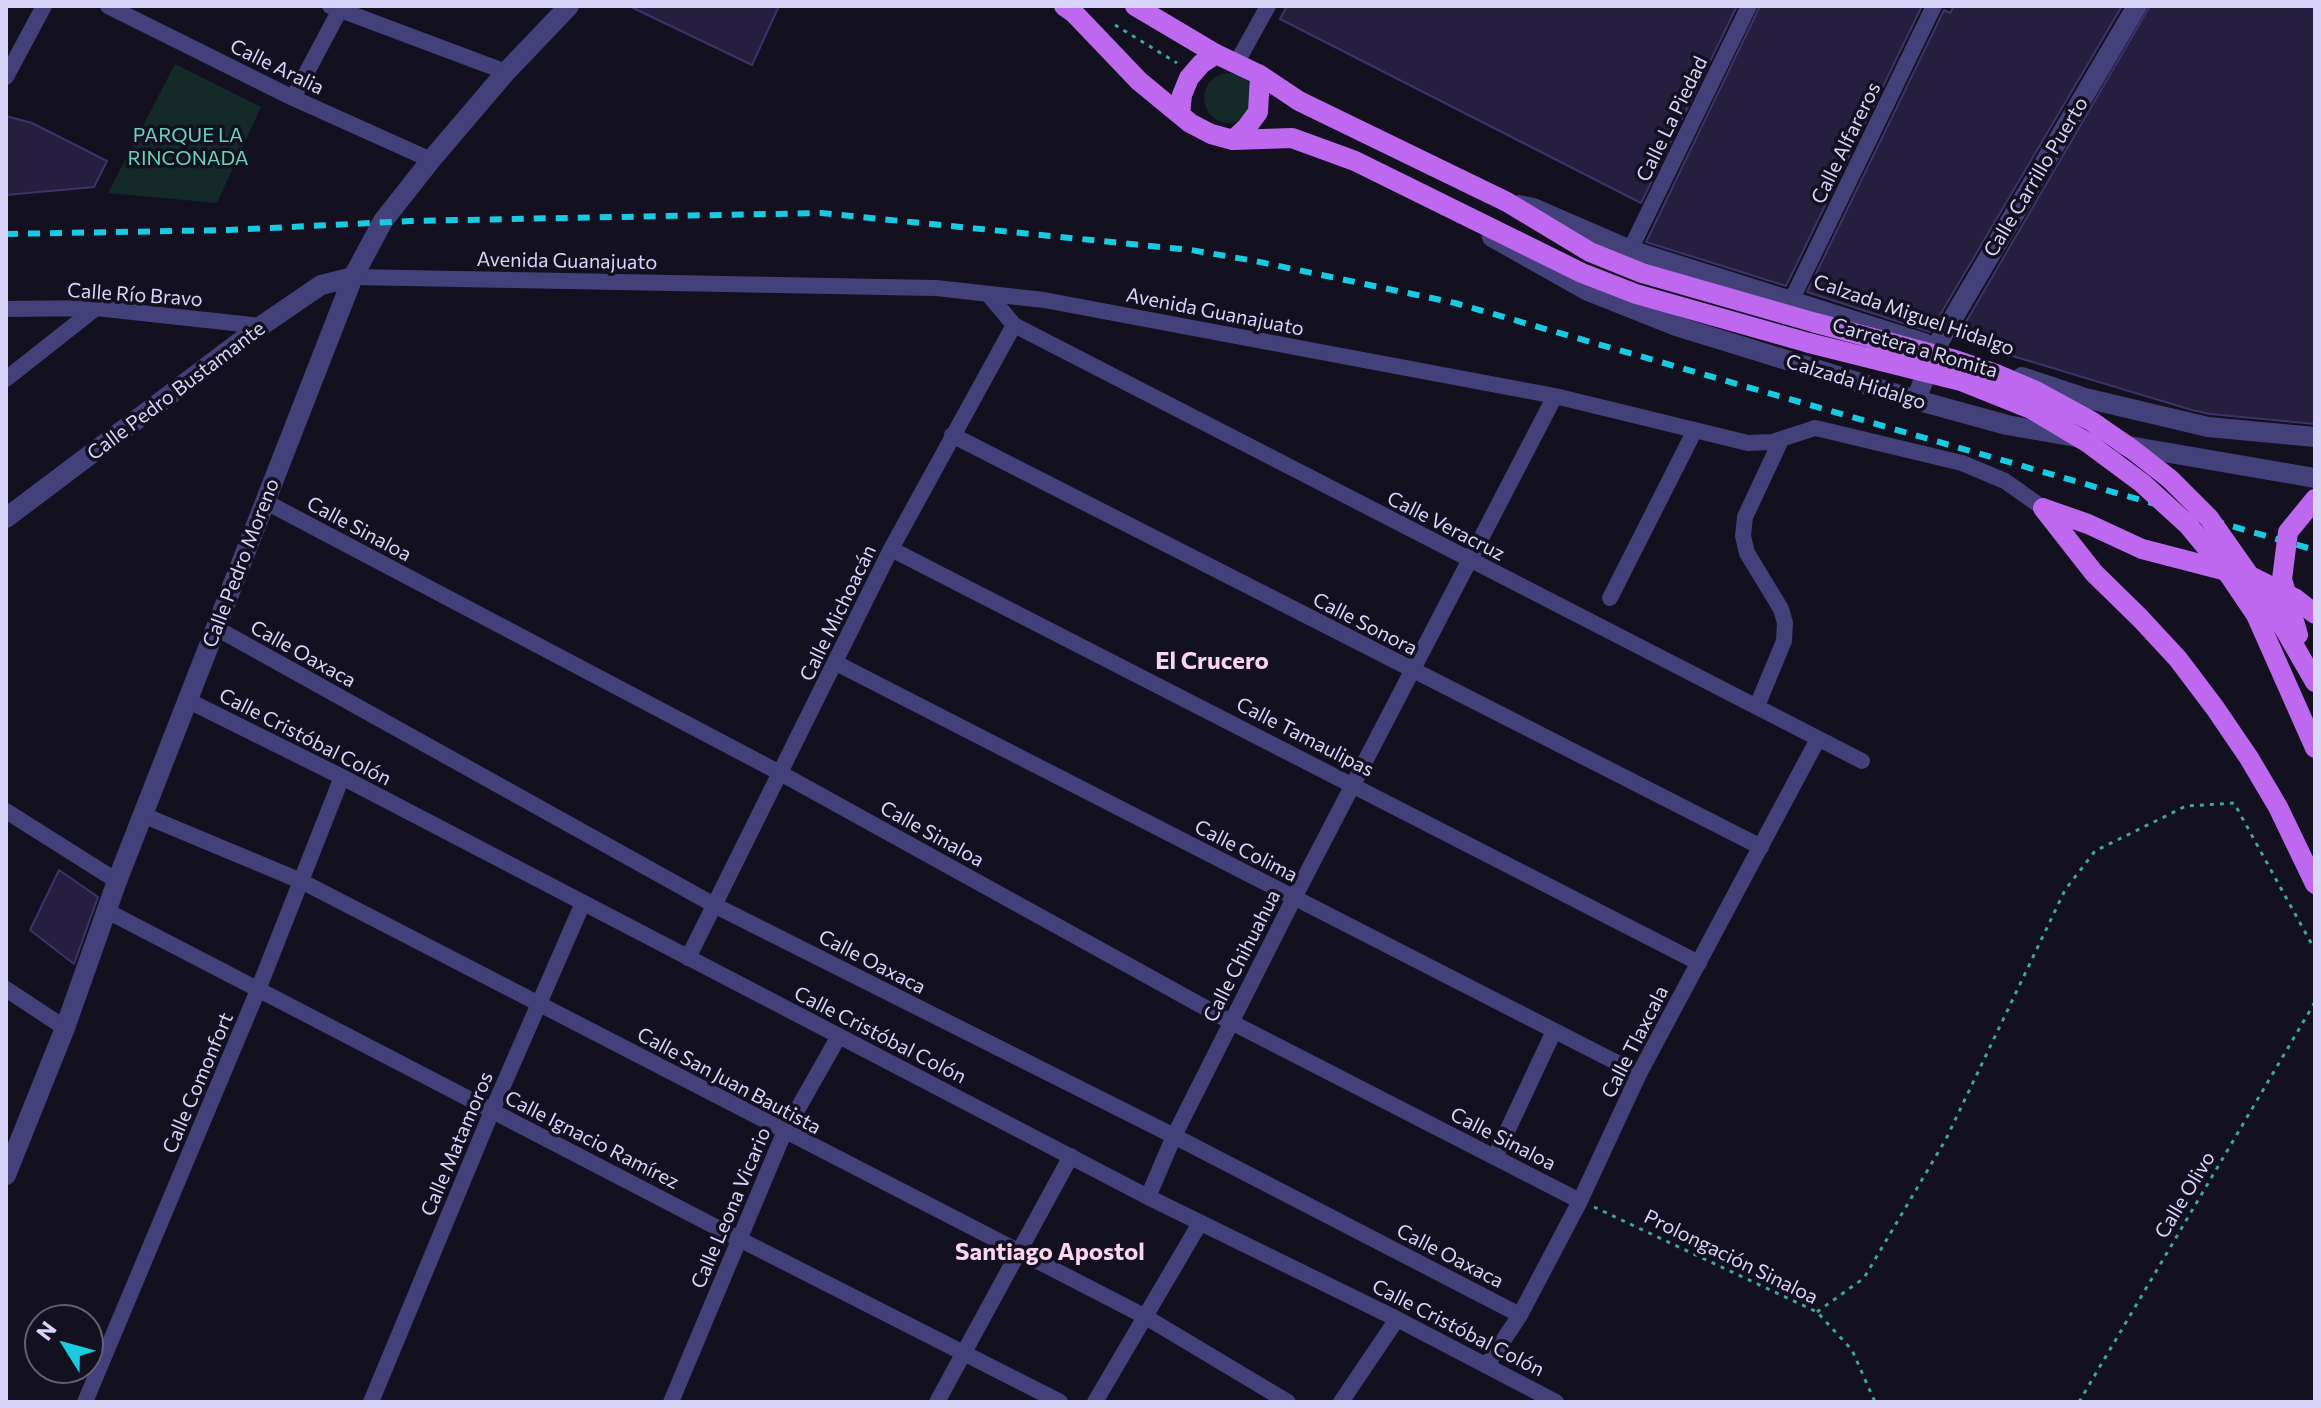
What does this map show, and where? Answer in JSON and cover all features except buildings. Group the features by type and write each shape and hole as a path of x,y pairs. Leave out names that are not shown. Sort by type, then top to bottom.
{"main road":[{"path":"1064,6 1139,81 1190,123 1211,134 1233,140 1292,138 1355,161 1582,273 1636,294 1813,333"},
{"name":"Calzada Miguel Hidalgo","path":"1135,6 1216,54 1260,75 1299,101 1507,202 1590,252 1813,333"},
{"path":"1180,114 1182,95 1189,78 1201,64 1216,54"},
{"path":"1233,140 1258,112 1260,75"},
{"name":"Carretera a Romita","path":"1813,333 1955,360 2036,391 2091,421 2170,479 2209,518 2244,564 2311,674"},
{"name":"Carretera a Romita","path":"1813,333 1961,381 2031,409 2088,443 2142,483 2188,525 2256,615 2315,748"},
{"path":"2311,674 2282,579 2288,532 2315,499"},
{"path":"2043,508 2088,524 2142,549 2254,578 2296,599 2315,614"},
{"path":"2043,508 2094,573 2178,659 2215,708 2278,807 2315,884"}],"street":[{"path":"7,77 44,6"},
{"name":"Calle Aralia","path":"108,6 293,98 431,160"},
{"name":"Calle Pedro Moreno","path":"6,1175 65,1028 117,881 353,277 383,221 431,160 506,72 569,6"},
{"path":"1237,62 1268,6"},
{"name":"Calle La Piedad","path":"1630,250 1749,6"},
{"name":"Calle Alfareros","path":"1792,299 1934,6"},
{"name":"Calle Carrillo Puerto","path":"1916,400 1936,347 2137,6"},
{"path":"293,98 337,8 506,72"},
{"name":"Calzada Hidalgo","path":"1428,197 1533,262 1588,291 1676,326 2007,425 2315,478"},
{"name":"Calzada Miguel Hidalgo","path":"1507,202 1533,208 1630,250 1792,299 2085,398 2208,427 2315,437"},
{"name":"Avenida Guanajuato","path":"353,277 936,288 1044,300 1555,396 1759,444 1815,428 1962,463 2005,481 2043,508"},
{"name":"Calle Pedro Bustamante","path":"6,518 261,326 321,285 353,277"},
{"path":"988,294 1014,325"},
{"path":"6,379 96,308"},
{"name":"Calle Río Bravo","path":"6,309 96,308 261,326"},
{"name":"Calle Michoacán","path":"688,958 891,549 1014,325"},
{"name":"Calle Veracruz","path":"1014,325 1862,761"},
{"path":"2007,425 2026,394 2030,380"},
{"name":"Calle Chihuahua","path":"1148,1197 1174,1136 1294,898 1555,396"},
{"path":"2204,459 2208,427"},
{"path":"1610,598 1695,430"},
{"name":"Calle Sonora","path":"952,435 1761,847"},
{"path":"1757,706 1784,641 1785,623 1781,609 1747,553 1743,536 1745,517 1781,440"},
{"name":"Calle Sinaloa","path":"264,501 782,774 1231,1022 1580,1201"},
{"name":"Calle Tamaulipas","path":"891,549 1699,963"},
{"name":"Calle Oaxaca","path":"216,628 716,906 1174,1136 1520,1315"},
{"name":"Calle Colima","path":"836,663 1639,1074"},
{"name":"Calle Cristóbal Colón","path":"187,700 342,777 1148,1197 1397,1319 1556,1402"},
{"name":"Calle Tlaxcala","path":"1487,1365 1520,1315 1580,1201 1639,1074 1818,739"},
{"name":"Calle Comonfort","path":"85,1402 258,990 342,777"},
{"path":"6,811 117,881"},
{"name":"Calle San Juan Bautista","path":"143,815 301,881 784,1133 1144,1316 1288,1402"},
{"name":"Calle Matamoros","path":"371,1402 492,1111 583,903"},
{"name":"Calle Ignacio Ramírez","path":"107,911 1060,1402"},
{"path":"6,989 65,1028"},
{"path":"1495,1157 1554,1031"},
{"name":"Calle Leona Vicario","path":"671,1402 784,1133 839,1036"},
{"path":"937,1402 1071,1156"},
{"path":"1095,1402 1200,1223"},
{"path":"1341,1402 1397,1319"}],"path":[{"path":"1107,21 1180,65"},
{"path":"1817,1312 1864,1278 1946,1139 2065,890 2095,851 2186,806 2234,803 2315,950"},
{"name":"Calle Olivo","path":"2079,1402 2315,1002"},
{"name":"Prolongación Sinaloa","path":"1580,1201 1817,1312 1852,1350 1875,1402"}],"green space":[{"name":"PARQUE LA RINCONADA","path":"175,64 261,107 217,203 108,193"},
{"path":"1229,73 1247,80 1254,98 1247,116 1229,123 1211,116 1204,98 1211,80"}],"railway":[{"path":"6,234 229,230 411,221 821,213 1191,250 1455,303 2315,550"}],"district":[{"name":"El Crucero","path":"1212,661"},
{"name":"Santiago Apostol","path":"1050,1252"}]}
